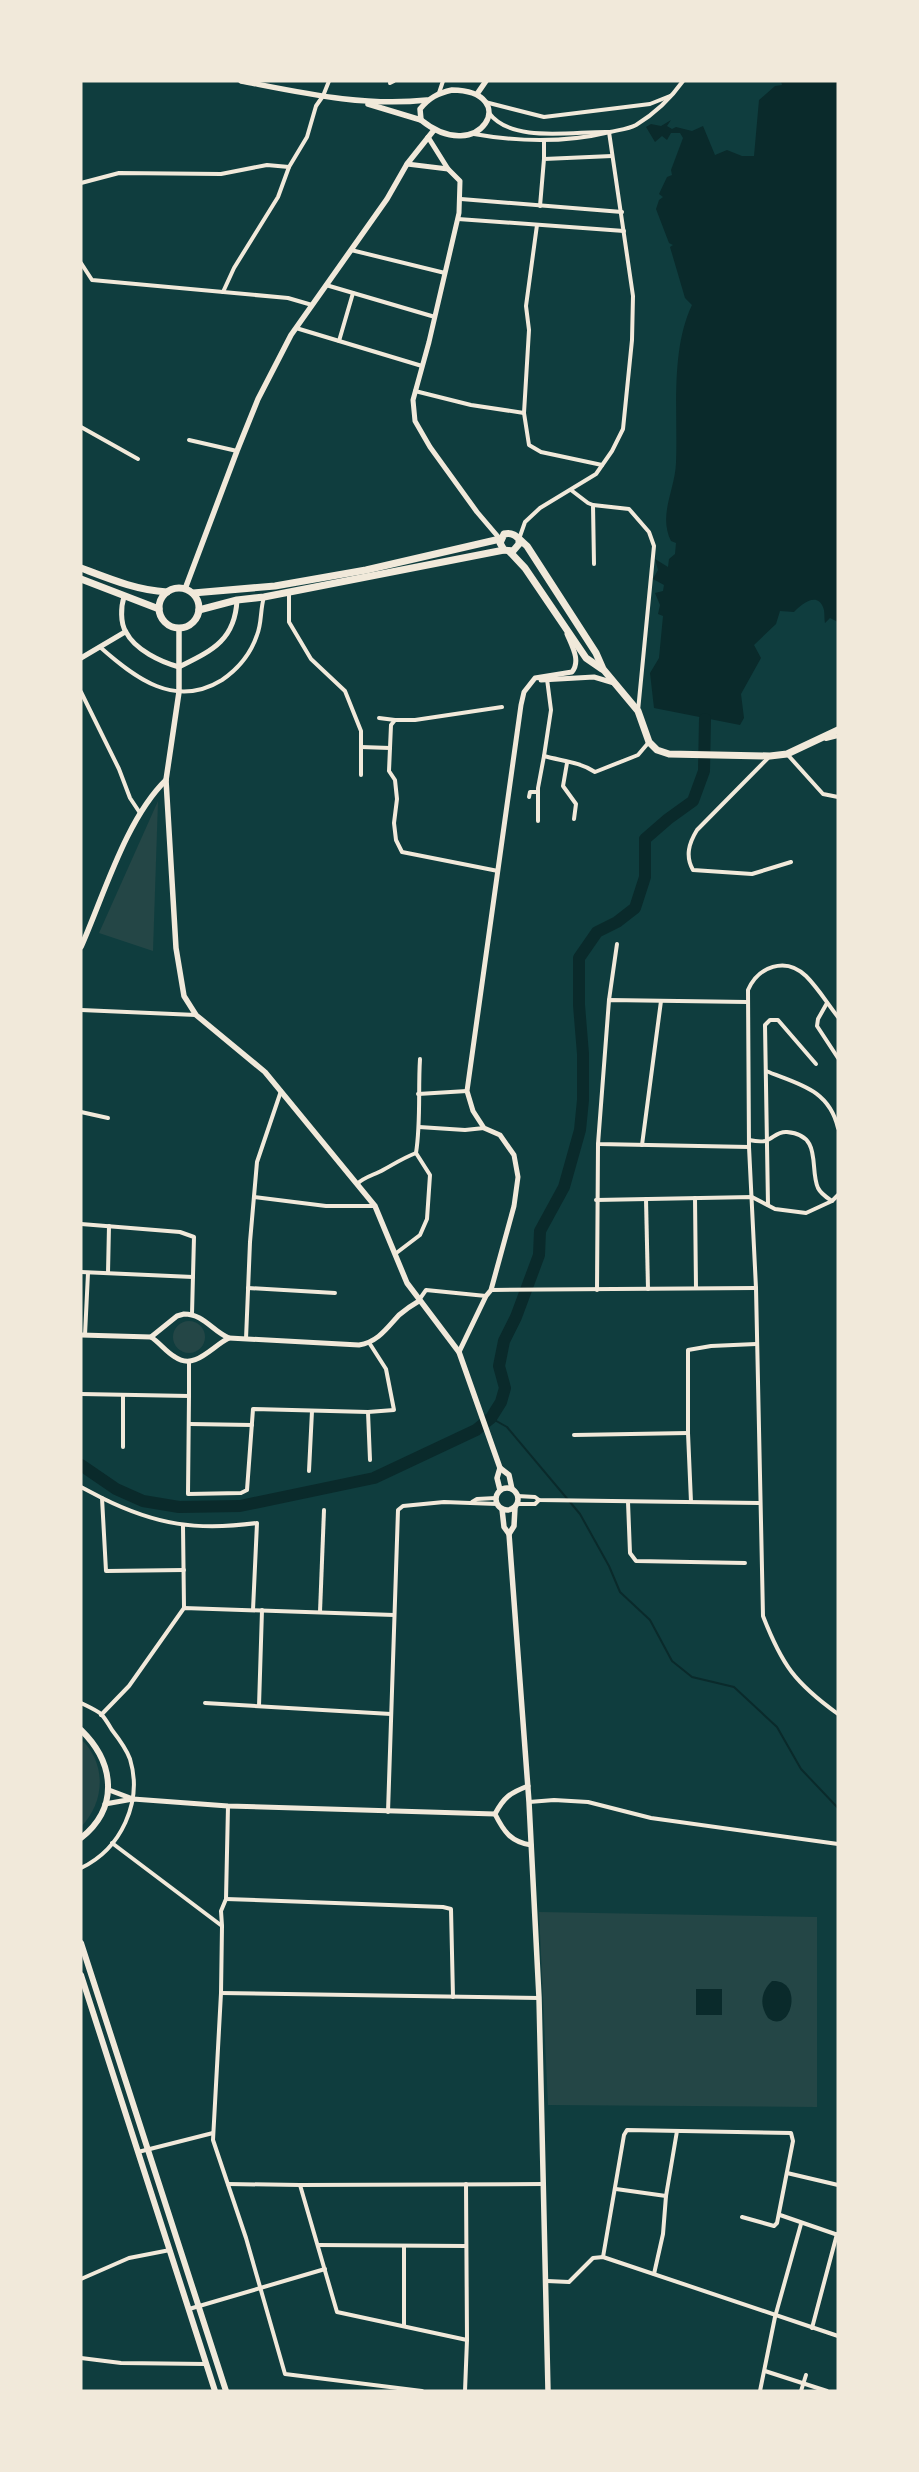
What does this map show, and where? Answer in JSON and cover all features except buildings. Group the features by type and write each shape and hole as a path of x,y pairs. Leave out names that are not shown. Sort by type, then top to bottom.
{"highway":[{"path":"81,568 147,591 167,592 179,588 193,593 209,594 289,584 366,570 500,539 504,534 510,532 515,534 527,546 542,568 596,653 602,669"},
{"path":"500,539 501,547 525,568 586,658 602,669 617,684 638,711 649,742 657,750 669,754 770,756 787,754 838,730"},
{"path":"199,610 237,600 264,597 507,551 517,548 519,540"},
{"path":"81,579 124,597 160,609"},
{"path":"167,592 161,600 160,609 166,622 179,628 192,623 199,610 198,601 193,593"}],"main road":[{"path":"241,81 354,101 400,112 421,120 434,130 457,136 474,134 483,129 488,121 489,113 485,102 477,94 461,90 439,93 427,100 420,109 421,120"},
{"path":"477,94 486,81"},
{"path":"354,101 400,103 427,100"},
{"path":"185,589 258,399 296,328 408,164 434,130"},
{"path":"179,628 179,692 166,780 179,977 184,996 196,1015 264,1072 375,1206 407,1283 459,1352 464,1364 500,1468 509,1475 512,1489 517,1496 514,1526 509,1534"},
{"path":"81,947 131,831 153,793 166,780"},
{"path":"500,1468 497,1478 500,1490 496,1498 500,1507 504,1528 509,1534 530,1802 539,1998 547,2281 548,2391"},
{"path":"500,1490 512,1489"},
{"path":"500,1507 509,1510 516,1505"},
{"path":"81,1730 94,1743 103,1758 108,1790 105,1804 95,1825 81,1838"},
{"path":"81,1943 226,2391"},
{"path":"81,1975 215,2391"}],"street":[{"path":"223,292 234,268 278,198 288,167 307,137 316,106 324,96 329,81"},
{"path":"439,93 443,81"},
{"path":"474,134 503,139 544,140 593,136 634,126 673,95 683,81"},
{"path":"485,102 544,117 650,104 673,95"},
{"path":"489,113 496,122 511,130 544,134 609,132"},
{"path":"519,540 525,522 540,508 596,474 623,429 632,340 633,296 609,132"},
{"path":"428,137 448,169 460,181 461,199 435,317 412,400 415,421 430,447 477,512 500,539"},
{"path":"540,206 544,140"},
{"path":"544,159 612,156"},
{"path":"408,164 448,169"},
{"path":"81,183 119,173 221,174 267,165 288,167"},
{"path":"461,199 622,212"},
{"path":"458,219 624,231"},
{"path":"537,225 526,306 530,330 524,413 529,445 541,452 602,465"},
{"path":"351,250 445,273"},
{"path":"81,263 92,280 288,298 312,305"},
{"path":"326,286 435,317"},
{"path":"339,341 353,293"},
{"path":"296,328 422,366"},
{"path":"415,391 471,405 524,413"},
{"path":"81,428 138,459"},
{"path":"189,440 237,451"},
{"path":"571,490 588,503 629,509 649,532 654,546 638,711"},
{"path":"593,504 594,564"},
{"path":"289,584 289,622 311,658 345,691 361,730 360,775"},
{"path":"124,597 121,607 125,632 138,645 162,662 179,667 211,651 225,638 234,618 237,600"},
{"path":"100,647 135,676 157,686 179,692 190,692 210,686 226,677 242,663 257,635 264,597"},
{"path":"484,1128 473,1110 468,1091 521,705 529,684 535,678 572,672 577,667 577,660 562,622"},
{"path":"81,658 125,632"},
{"path":"529,684 546,679 594,677 617,684"},
{"path":"538,821 538,792 551,710 546,679"},
{"path":"81,692 119,768 130,798 141,814"},
{"path":"379,718 415,720 502,707"},
{"path":"395,720 391,725 389,771 395,780 397,799 394,823 396,840 402,852 498,871"},
{"path":"819,740 838,736"},
{"path":"544,756 567,763 583,764 595,772 638,755 649,742"},
{"path":"361,747 390,748"},
{"path":"787,754 822,794 838,797"},
{"path":"770,756 697,830 690,843 688,862 693,870 752,874 791,862"},
{"path":"567,763 563,786 576,804 574,819"},
{"path":"529,797 530,792 538,792"},
{"path":"81,930 86,935"},
{"path":"597,1290 596,1200 598,1144 609,1000 617,944"},
{"path":"838,1016 805,975 796,970 779,966 770,967 752,980 748,990 749,1147 756,1288 759,1503 763,1616 775,1646 792,1675 838,1714"},
{"path":"609,1000 747,1002"},
{"path":"642,1145 662,1001"},
{"path":"827,1003 818,1019 817,1026 838,1058"},
{"path":"81,1010 196,1015"},
{"path":"768,1205 765,1025 770,1020 778,1020 816,1064"},
{"path":"395,1254 420,1235 427,1219 430,1175 416,1153 419,1127 420,1058"},
{"path":"766,1071 820,1095 832,1108 838,1128"},
{"path":"246,1340 256,1162 280,1091"},
{"path":"418,1094 468,1091"},
{"path":"81,1112 108,1118"},
{"path":"419,1127 465,1130 484,1128 500,1135 514,1155 518,1176 514,1206 494,1290"},
{"path":"749,1140 766,1141 777,1134 786,1132 802,1136 812,1149 817,1186 822,1194 832,1202"},
{"path":"598,1144 749,1147"},
{"path":"357,1184 396,1161 416,1153"},
{"path":"596,1200 752,1197 775,1209 806,1212 832,1202 838,1195"},
{"path":"254,1197 326,1206 375,1206"},
{"path":"695,1198 696,1288"},
{"path":"646,1199 648,1289"},
{"path":"81,1224 188,1234 194,1238 192,1314"},
{"path":"108,1274 109,1226"},
{"path":"81,1272 193,1277"},
{"path":"88,1273 83,1335 151,1337 174,1357 189,1362 204,1356 218,1343 230,1338"},
{"path":"248,1288 335,1293"},
{"path":"459,1352 486,1296 494,1290 756,1288"},
{"path":"151,1337 177,1316 192,1314 200,1316 217,1333 230,1338 370,1344 384,1333 401,1314 419,1300 426,1290 486,1296"},
{"path":"189,1362 188,1494 241,1493 247,1490 253,1409 368,1412 394,1410 386,1369 370,1344"},
{"path":"691,1502 688,1433 688,1350 711,1346 756,1344"},
{"path":"81,1394 189,1396"},
{"path":"123,1395 123,1447"},
{"path":"309,1471 312,1411"},
{"path":"368,1412 370,1460"},
{"path":"190,1424 252,1425"},
{"path":"574,1435 688,1433"},
{"path":"81,1487 142,1517 184,1526 256,1523 253,1610"},
{"path":"517,1496 556,1501 759,1503"},
{"path":"102,1498 106,1571 184,1570"},
{"path":"472,1502 477,1498 496,1498"},
{"path":"516,1505 534,1504 539,1500"},
{"path":"388,1812 398,1510 403,1506 472,1502 500,1507"},
{"path":"628,1502 630,1552 636,1561 745,1563"},
{"path":"320,1612 324,1510"},
{"path":"101,1715 129,1686 184,1608 184,1526"},
{"path":"184,1608 394,1615"},
{"path":"259,1706 262,1610"},
{"path":"81,1703 101,1715 122,1743 129,1758 133,1774 133,1799 124,1830 94,1862 81,1868"},
{"path":"205,1703 391,1714"},
{"path":"495,1814 502,1800 515,1791 528,1786"},
{"path":"108,1790 133,1799"},
{"path":"105,1804 133,1799 228,1806 495,1814"},
{"path":"530,1802 554,1800 588,1802 651,1818 838,1844"},
{"path":"228,1806 226,1900 221,1911 221,1993 213,2140 261,2288 285,2374 422,2391"},
{"path":"495,1814 504,1832 518,1843 531,1845"},
{"path":"112,1844 222,1926"},
{"path":"226,1900 443,1907 451,1909 453,1997"},
{"path":"221,1993 539,1998"},
{"path":"603,2257 613,2194 616,2189 624,2136 627,2130 791,2133 793,2141 780,2216 774,2226 742,2218"},
{"path":"654,2274 663,2234 666,2196 677,2131"},
{"path":"138,2152 213,2132"},
{"path":"787,2172 838,2185"},
{"path":"228,2184 544,2184"},
{"path":"465,2391 467,2340 466,2184"},
{"path":"300,2185 338,2312 467,2340"},
{"path":"616,2189 666,2196"},
{"path":"780,2216 837,2235 812,2328"},
{"path":"760,2391 776,2316 800,2224"},
{"path":"318,2246 404,2246 412,2244 466,2246"},
{"path":"404,2246 404,2326"},
{"path":"81,2279 129,2258 170,2250"},
{"path":"547,2281 569,2282 593,2258 603,2257 838,2336"},
{"path":"189,2308 325,2269"},
{"path":"81,2358 121,2363 206,2364"},
{"path":"765,2371 827,2391"},
{"path":"801,2391 806,2375"}],"shaded area":[{"path":"781,81 838,81 838,622 830,618 825,623 824,609 817,600 809,601 794,612 780,611 776,624 754,645 761,658 741,694 744,718 740,725 654,708 650,673 659,658 663,616 658,614 660,605 655,593 663,591 664,585 653,579 658,570 655,559 668,567 669,559 675,554 676,543 671,541 666,522 676,463 676,383 678,362 685,323 692,305 685,298 670,247 673,245 669,243 656,209 659,200 663,197 659,194 667,177 672,175 671,170 683,138 680,133 671,133 667,140 662,136 655,142 646,127 651,124 661,126 671,120 667,126 672,129 676,127 692,131 703,126 715,155 727,150 742,156 754,156 759,100 775,86 782,85"},
{"path":"158,801 153,951 99,933"},
{"path":"189,1321 195,1322 200,1326 204,1331 204,1343 200,1348 195,1352 189,1353 183,1352 178,1348 174,1343 173,1337 174,1331 178,1326 183,1322"},
{"path":"81,1739 95,1760 99,1771 100,1783 95,1806 81,1827"},
{"path":"539,1912 817,1917 817,2107 548,2105"},
{"path":"772,1981 782,1983 789,1988 791,2005 788,2014 783,2020 776,2021 768,2018 763,2008 762,1998 765,1989"},
{"path":"696,1989 722,1989 722,2015 696,2015"}],"waterway":[{"path":"81,1465 116,1489 143,1501 179,1507 240,1506 374,1478 476,1430 491,1418 501,1402 505,1388 499,1366 504,1341 516,1317 539,1255 540,1231 564,1187 580,1130 583,1100 583,1054 579,1005 579,958 597,932 617,922 635,908 645,877 645,839 693,801 704,771 705,719"},
{"path":"491,1418 507,1427 580,1514 609,1566 620,1592 650,1620 672,1661 692,1677 734,1687 777,1727 801,1769 838,1808"}]}
